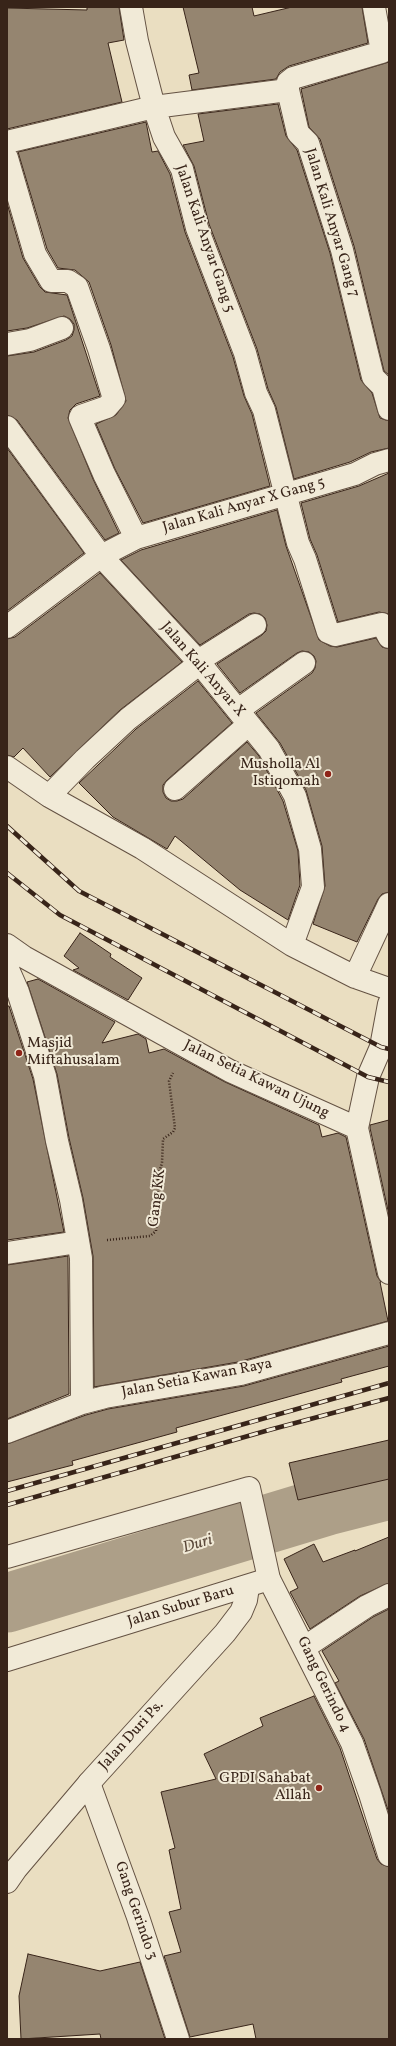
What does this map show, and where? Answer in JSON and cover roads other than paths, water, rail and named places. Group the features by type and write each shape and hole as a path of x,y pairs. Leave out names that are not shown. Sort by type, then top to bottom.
{"street":[{"name":"Jalan Kali Anyar Gang 5","path":"131,7 137,41 154,107 164,137 182,169 197,228 245,353 256,393 264,410 298,543 305,559 328,632 334,635 382,624 389,637"},
{"path":"7,142 154,107 288,90 288,82 293,78 385,51 374,7"},
{"name":"Jalan Kali Anyar Gang 7","path":"288,90 298,133 308,143 342,250 373,377 383,387 389,409"},
{"path":"7,158 35,254 51,281 68,281 77,287 99,349 114,399 107,407 81,416 80,418 104,474 136,538"},
{"path":"7,344 30,340 62,328"},
{"name":"Jalan Kali Anyar X","path":"7,427 101,556 199,662 269,749 295,796 310,849 313,886 292,945"},
{"name":"Jalan Kali Anyar X Gang 5","path":"7,627 101,556 136,538 285,493 355,474 374,464 389,460"},
{"path":"49,796 85,759 128,719 199,662 255,625"},
{"path":"175,789 244,717 304,663"},
{"path":"7,767 49,796 142,848 292,945 355,977 389,989"},
{"path":"355,977 389,904"},
{"name":"Jalan Setia Kawan Ujung","path":"7,945 24,957 230,1071 357,1128"},
{"path":"7,967 18,992 45,1076 56,1141 71,1200 81,1258 82,1403"},
{"path":"389,1004 381,1047 368,1077 357,1128 389,1273"},
{"path":"7,1253 78,1242"},
{"name":"Jalan Setia Kawan Raya","path":"7,1432 82,1403 105,1397 241,1374 389,1333"},
{"path":"7,1556 249,1488 268,1571"},
{"name":"Jalan Subur Baru","path":"7,1660 248,1587 268,1571"},
{"name":"Gang Gerindo 4","path":"268,1571 352,1742 380,1792 389,1855"},
{"name":"Jalan Duri Ps.","path":"7,1882 16,1869 89,1783 225,1632 241,1612 246,1600 248,1587"},
{"path":"305,1647 367,1606 389,1595"},
{"name":"Gang Gerindo 3","path":"89,1783 138,1917 178,2039"}],"waterway":[{"name":"Duri","path":"7,1603 327,1506 389,1490"}],"railway":[{"path":"7,826 79,891 381,1047 389,1049"},
{"path":"7,873 60,915 368,1077 389,1082"},
{"path":"7,1491 389,1383"},
{"path":"7,1505 269,1430 389,1398"}],"place":[{"name":"Musholla Al Istiqomah","path":"328,774"},
{"name":"Masjid Miftahusalam","path":"19,1053"},
{"name":"GPDI Sahabat Allah","path":"319,1788"}]}
